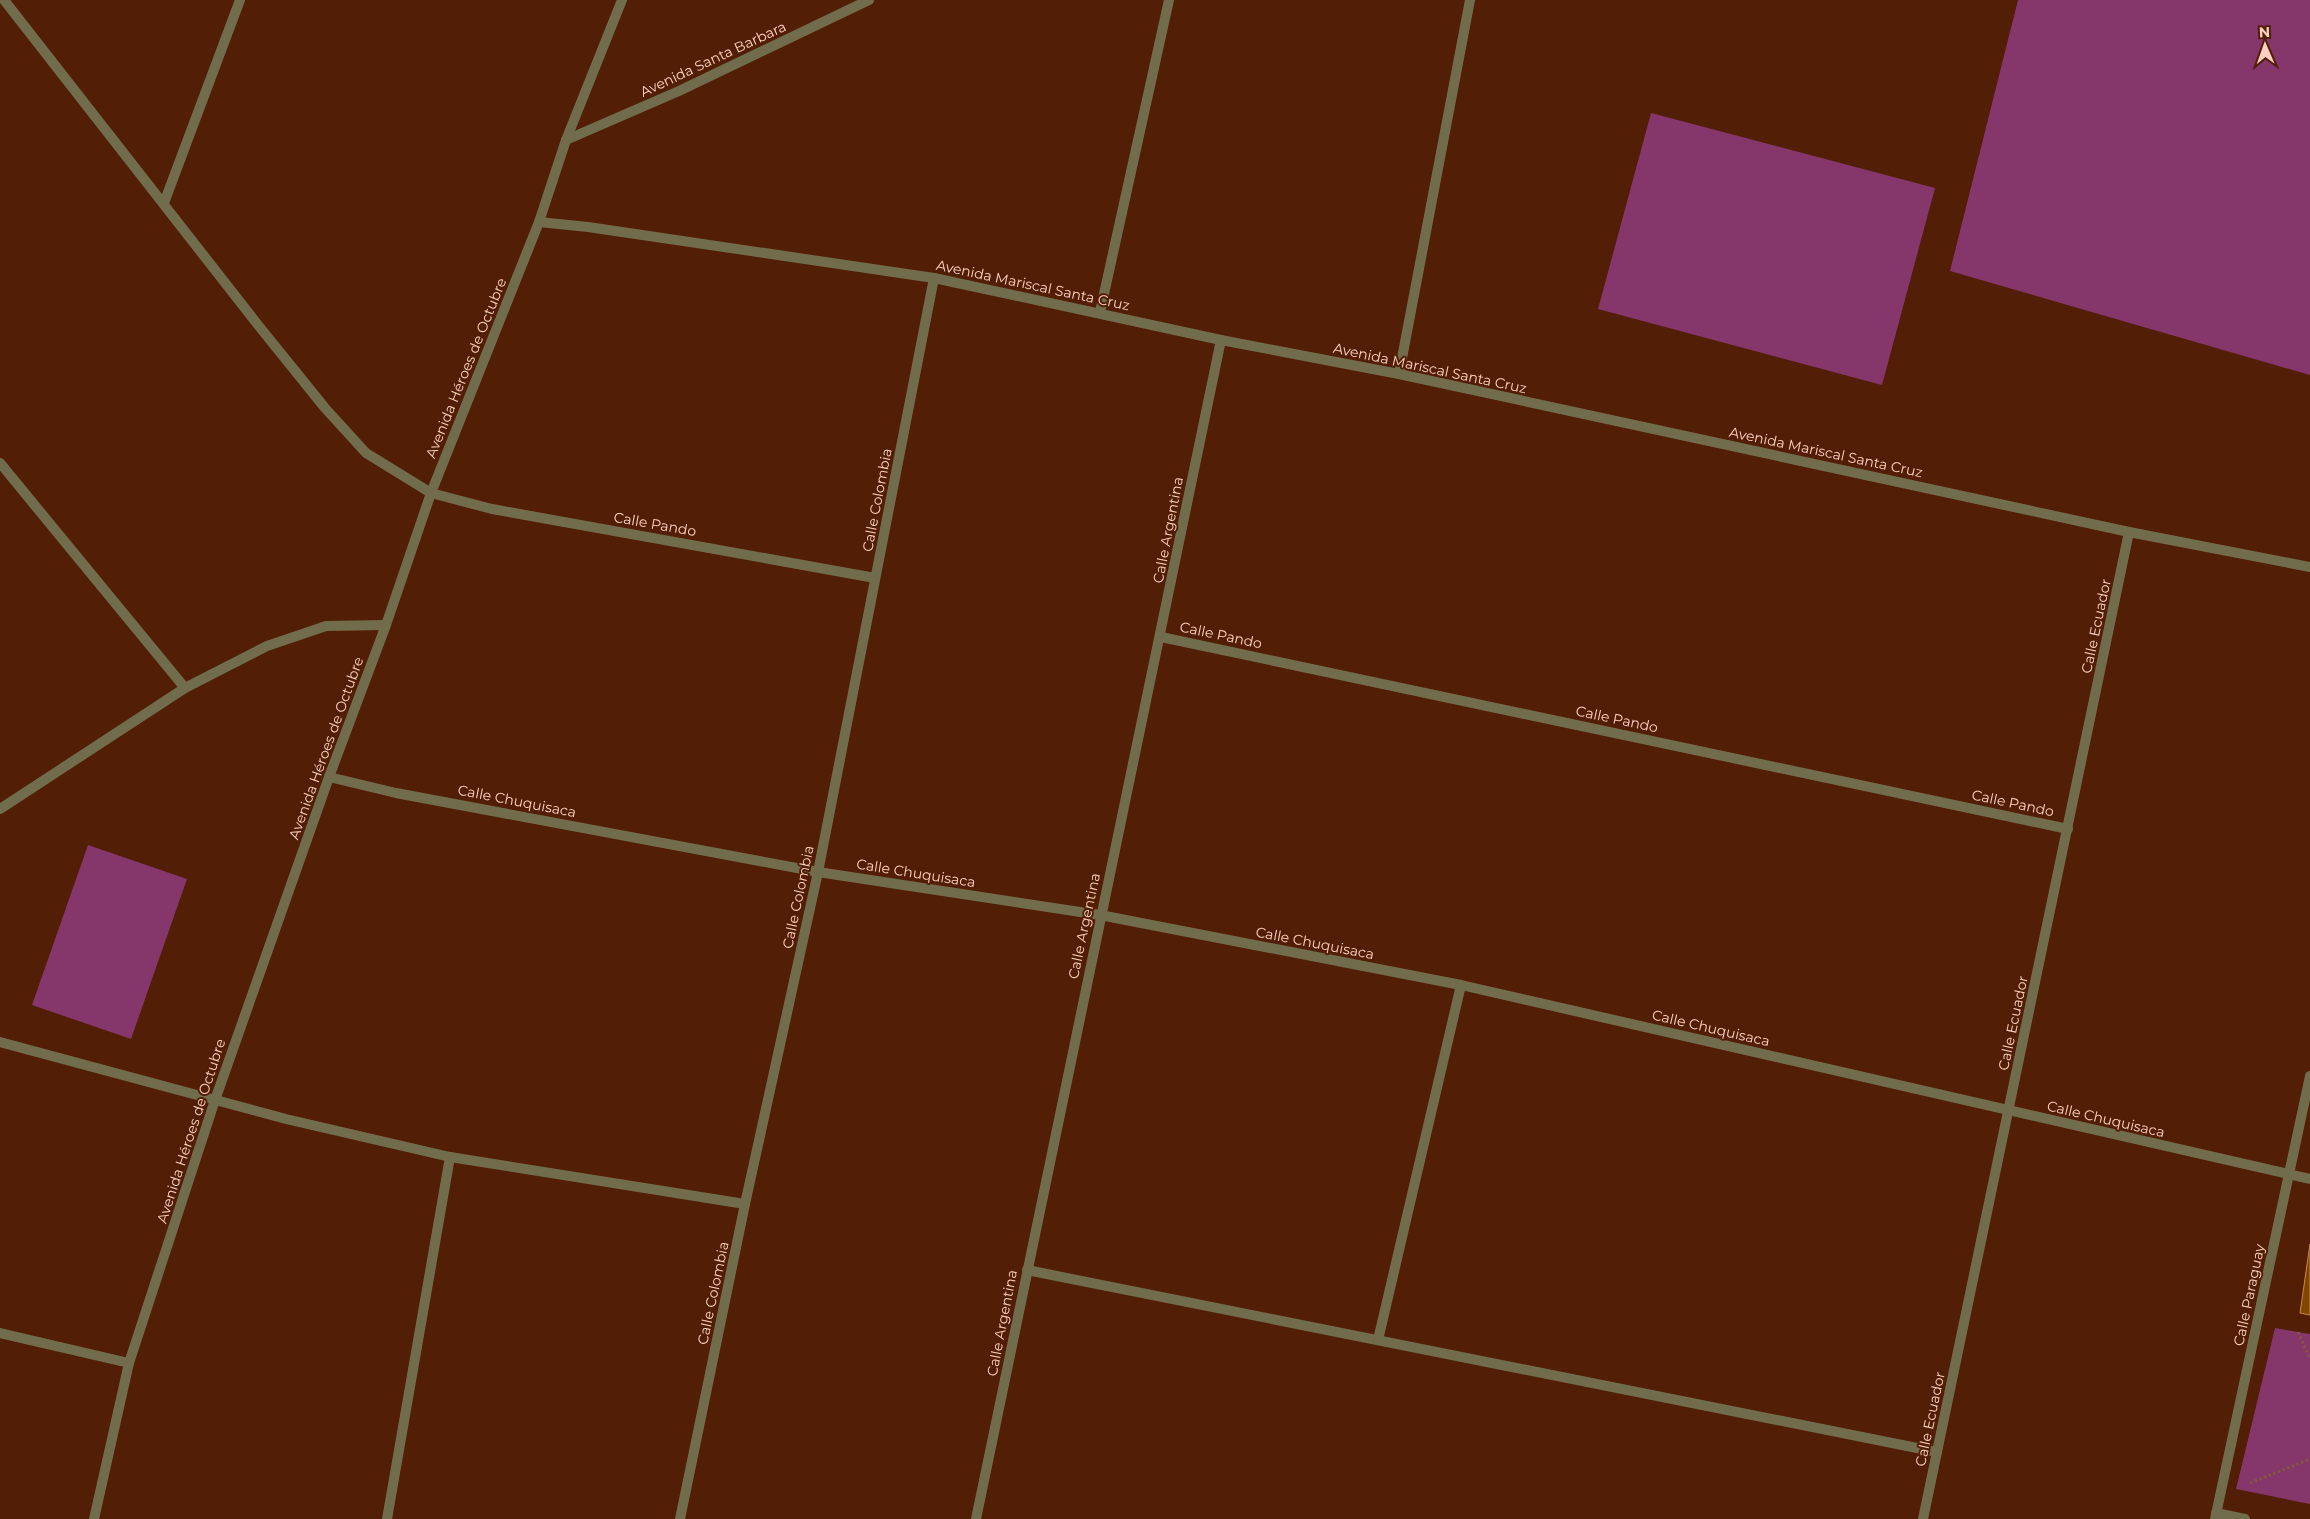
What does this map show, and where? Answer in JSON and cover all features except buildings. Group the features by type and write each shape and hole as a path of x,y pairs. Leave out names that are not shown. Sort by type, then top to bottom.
{"street":[{"name":"Calle Pando","path":"4,0 288,362 366,452 431,493 492,509 876,578"},
{"path":"164,203 240,0"},
{"name":"Avenida Héroes de Octubre","path":"94,1519 129,1363 215,1100 329,777 386,625 431,493 539,222 566,140 622,0"},
{"name":"Avenida Santa Barbara","path":"566,140 679,91 869,0"},
{"path":"1100,312 1169,0"},
{"path":"1399,374 1470,0"},
{"name":"Avenida Mariscal Santa Cruz","path":"539,222 588,227 934,278 1100,312 1221,340 1399,374 2129,532 2310,567"},
{"name":"Calle Colombia","path":"680,1519 745,1204 818,872 934,278"},
{"name":"Calle Argentina","path":"976,1519 1100,915 1161,637 1221,340"},
{"path":"0,463 184,688"},
{"name":"Calle Ecuador","path":"1923,1519 2129,532"},
{"path":"0,810 184,688 267,646 326,626 386,625"},
{"name":"Calle Pando","path":"1161,637 2068,829"},
{"name":"Calle Chuquisaca","path":"329,777 396,793 818,872 1100,915 1461,985 2310,1179"},
{"path":"1378,1340 1461,985"},
{"path":"0,1042 286,1119 450,1157 745,1204"},
{"name":"Calle Paraguay","path":"2216,1516 2310,1076"},
{"path":"387,1519 450,1157"},
{"path":"1027,1270 1937,1452"},
{"path":"0,1333 129,1363"},
{"path":"2216,1516 2245,1519"}],"path":[{"path":"2298,1332 2310,1359"},
{"path":"2244,1486 2310,1459"}],"shaded area":[{"path":"2018,0 2310,0 2310,375 1950,271"},
{"path":"1651,113 1935,188 1882,385 1598,309"},
{"path":"88,845 187,879 131,1039 32,1005"},
{"path":"2275,1328 2310,1334 2310,1504 2236,1489"}]}
